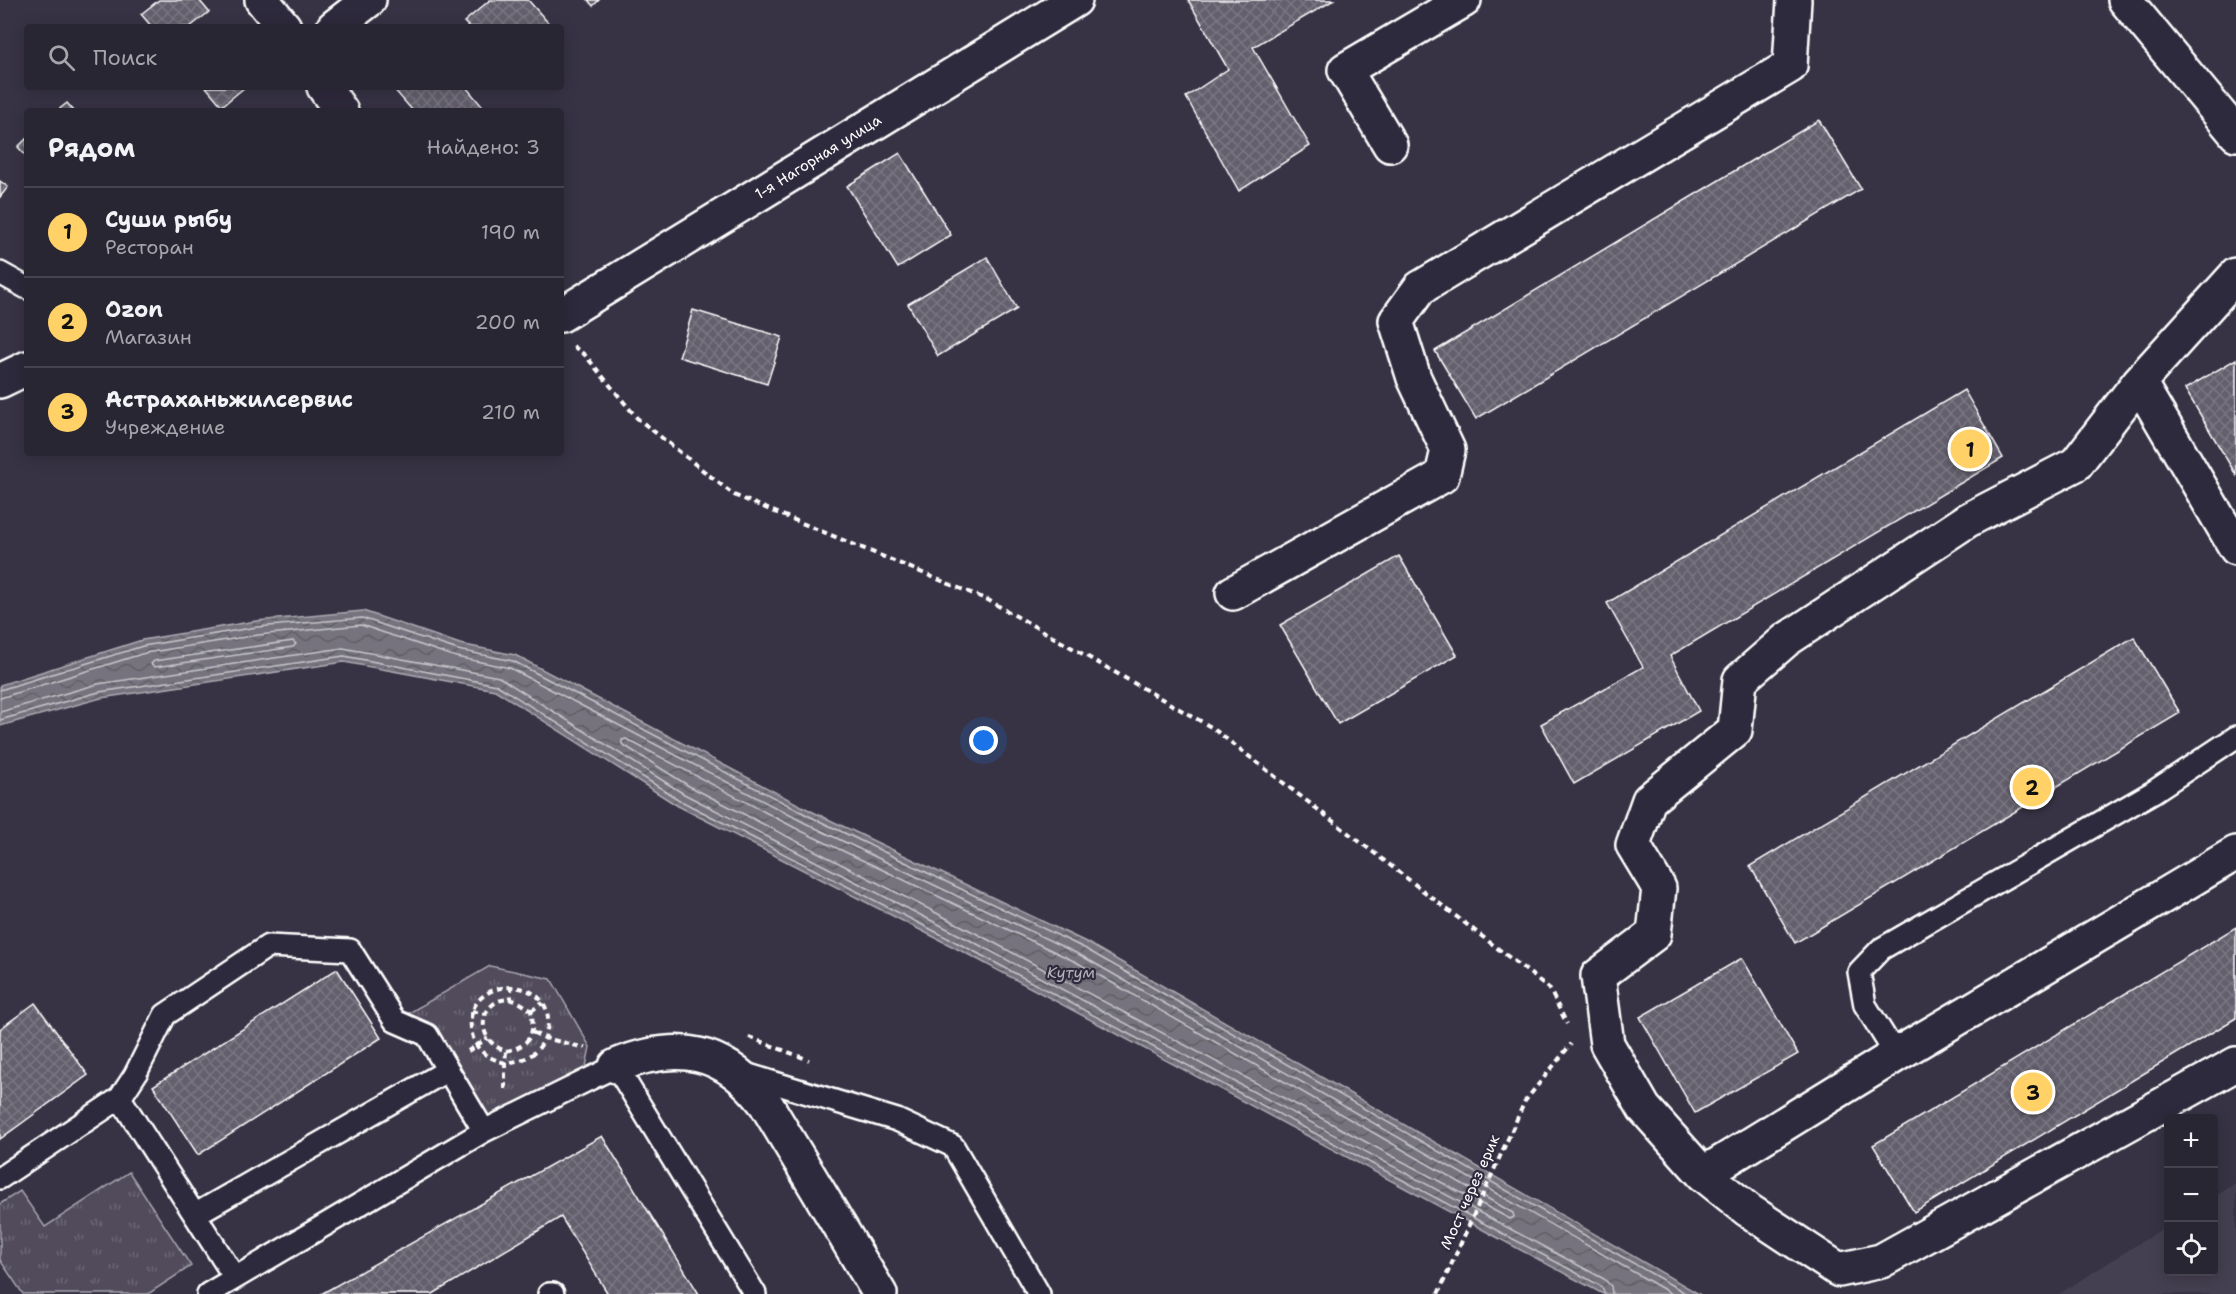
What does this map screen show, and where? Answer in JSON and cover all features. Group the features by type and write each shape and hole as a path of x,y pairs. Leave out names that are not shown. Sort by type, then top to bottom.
{"street":[{"path":"262,0 282,24"},
{"path":"338,24 369,0"},
{"name":"1-я Нагорная улица","path":"565,329 1075,0"},
{"path":"1390,145 1345,70 1464,0"},
{"path":"1233,593 1442,476 1448,450 1414,378 1396,321 1420,288 1790,66 1794,0"},
{"path":"2125,0 2236,134"},
{"path":"2236,275 2139,382 2076,464 1968,520 1786,640 1740,680 1735,730 1649,800 1633,845 1659,888 1654,934 1598,976 1607,1044 1644,1108 1703,1174 1748,1209 1839,1270 1881,1261 2236,1064"},
{"path":"0,381 24,369"},
{"path":"2139,382 2236,548"},
{"path":"1703,1174 1896,1055 2236,853"},
{"path":"616,1066 665,1051 711,1058 753,1086 880,1294"}],"lane":[{"path":"0,273 24,286"},
{"path":"1896,1055 1865,1005 1859,972 1881,949 2153,792 2236,737"},
{"path":"0,1178 120,1098 135,1075 165,1015 268,946 350,950 395,1022 427,1035 484,1131"},
{"path":"208,1294 484,1131 616,1066 755,1294"},
{"path":"196,1214 448,1070"},
{"path":"732,1070 897,1120 953,1146 1039,1294"},
{"path":"120,1098 235,1278"}],"path":[{"path":"565,329 637,418 734,495 988,600 1211,727 1549,988 1570,1029"},
{"path":"511,985 511,998"},
{"path":"506,1051 505,1063 489,1058 476,1046 470,1023 472,1011 485,994 498,987 511,985 534,994 543,1003 549,1019 545,1038 532,1032"},
{"path":"511,998 520,1000 531,1011 532,1032 529,1041 522,1047 506,1051 490,1044 484,1032 485,1014 496,1003 511,998"},
{"path":"531,1011 543,1003"},
{"path":"472,1011 485,1014"},
{"path":"476,1046 488,1038"},
{"name":"Мост через ерик","path":"1438,1294 1525,1101 1575,1040"}],"shaded area":[{"path":"2236,1183 2236,1294 2059,1294 2164,1228 2164,1276 2218,1276 2218,1194"}],"green space":[{"path":"490,966 551,979 590,1047 583,1081 484,1131 427,1036 395,1021"},
{"path":"129,1172 191,1266 148,1294 23,1294 0,1260 0,1204 20,1191 45,1227"}],"water":[{"name":"Кутум","path":"363,611 460,644 515,655 811,811 1086,942 1699,1294 1603,1294 975,958 678,806 495,690 344,662 101,698 0,726 0,685 142,640 256,621"}],"building":[{"path":"159,0 199,0 209,12 194,24 149,24 141,14"},
{"path":"490,0 528,0 549,24 466,24 464,22"},
{"path":"588,0 599,0 593,6"},
{"path":"1188,0 1334,0 1253,47 1310,146 1239,191 1186,97 1228,69"},
{"path":"209,90 241,90 222,106"},
{"path":"395,90 468,90 484,108 410,108"},
{"path":"67,103 71,108 61,108"},
{"path":"1819,120 1861,189 1476,419 1435,351"},
{"path":"24,141 24,154 18,147"},
{"path":"900,153 951,235 898,268 847,186"},
{"path":"0,181 8,187 0,197"},
{"path":"987,257 1017,309 938,356 908,304"},
{"path":"693,310 782,337 767,384 679,357"},
{"path":"2236,359 2236,475 2185,389"},
{"path":"1964,390 2003,458 1670,656 1699,711 1574,784 1541,724 1643,667 1607,603"},
{"path":"1399,556 1457,655 1338,724 1280,625"},
{"path":"2134,637 2180,713 1795,943 1750,866"},
{"path":"2236,927 2236,1018 1914,1212 1873,1145"},
{"path":"1742,958 1798,1054 1695,1113 1640,1017"},
{"path":"337,969 381,1038 198,1155 153,1086"},
{"path":"35,1003 88,1075 0,1139 0,1029"},
{"path":"602,1136 699,1294 608,1294 561,1217 433,1294 321,1294"}],"place":[{"name":"Суши рыбу","path":"1970,449"},
{"name":"Ozon","path":"2032,787"},
{"name":"Астраханьжилсервис","path":"2033,1092"}]}
